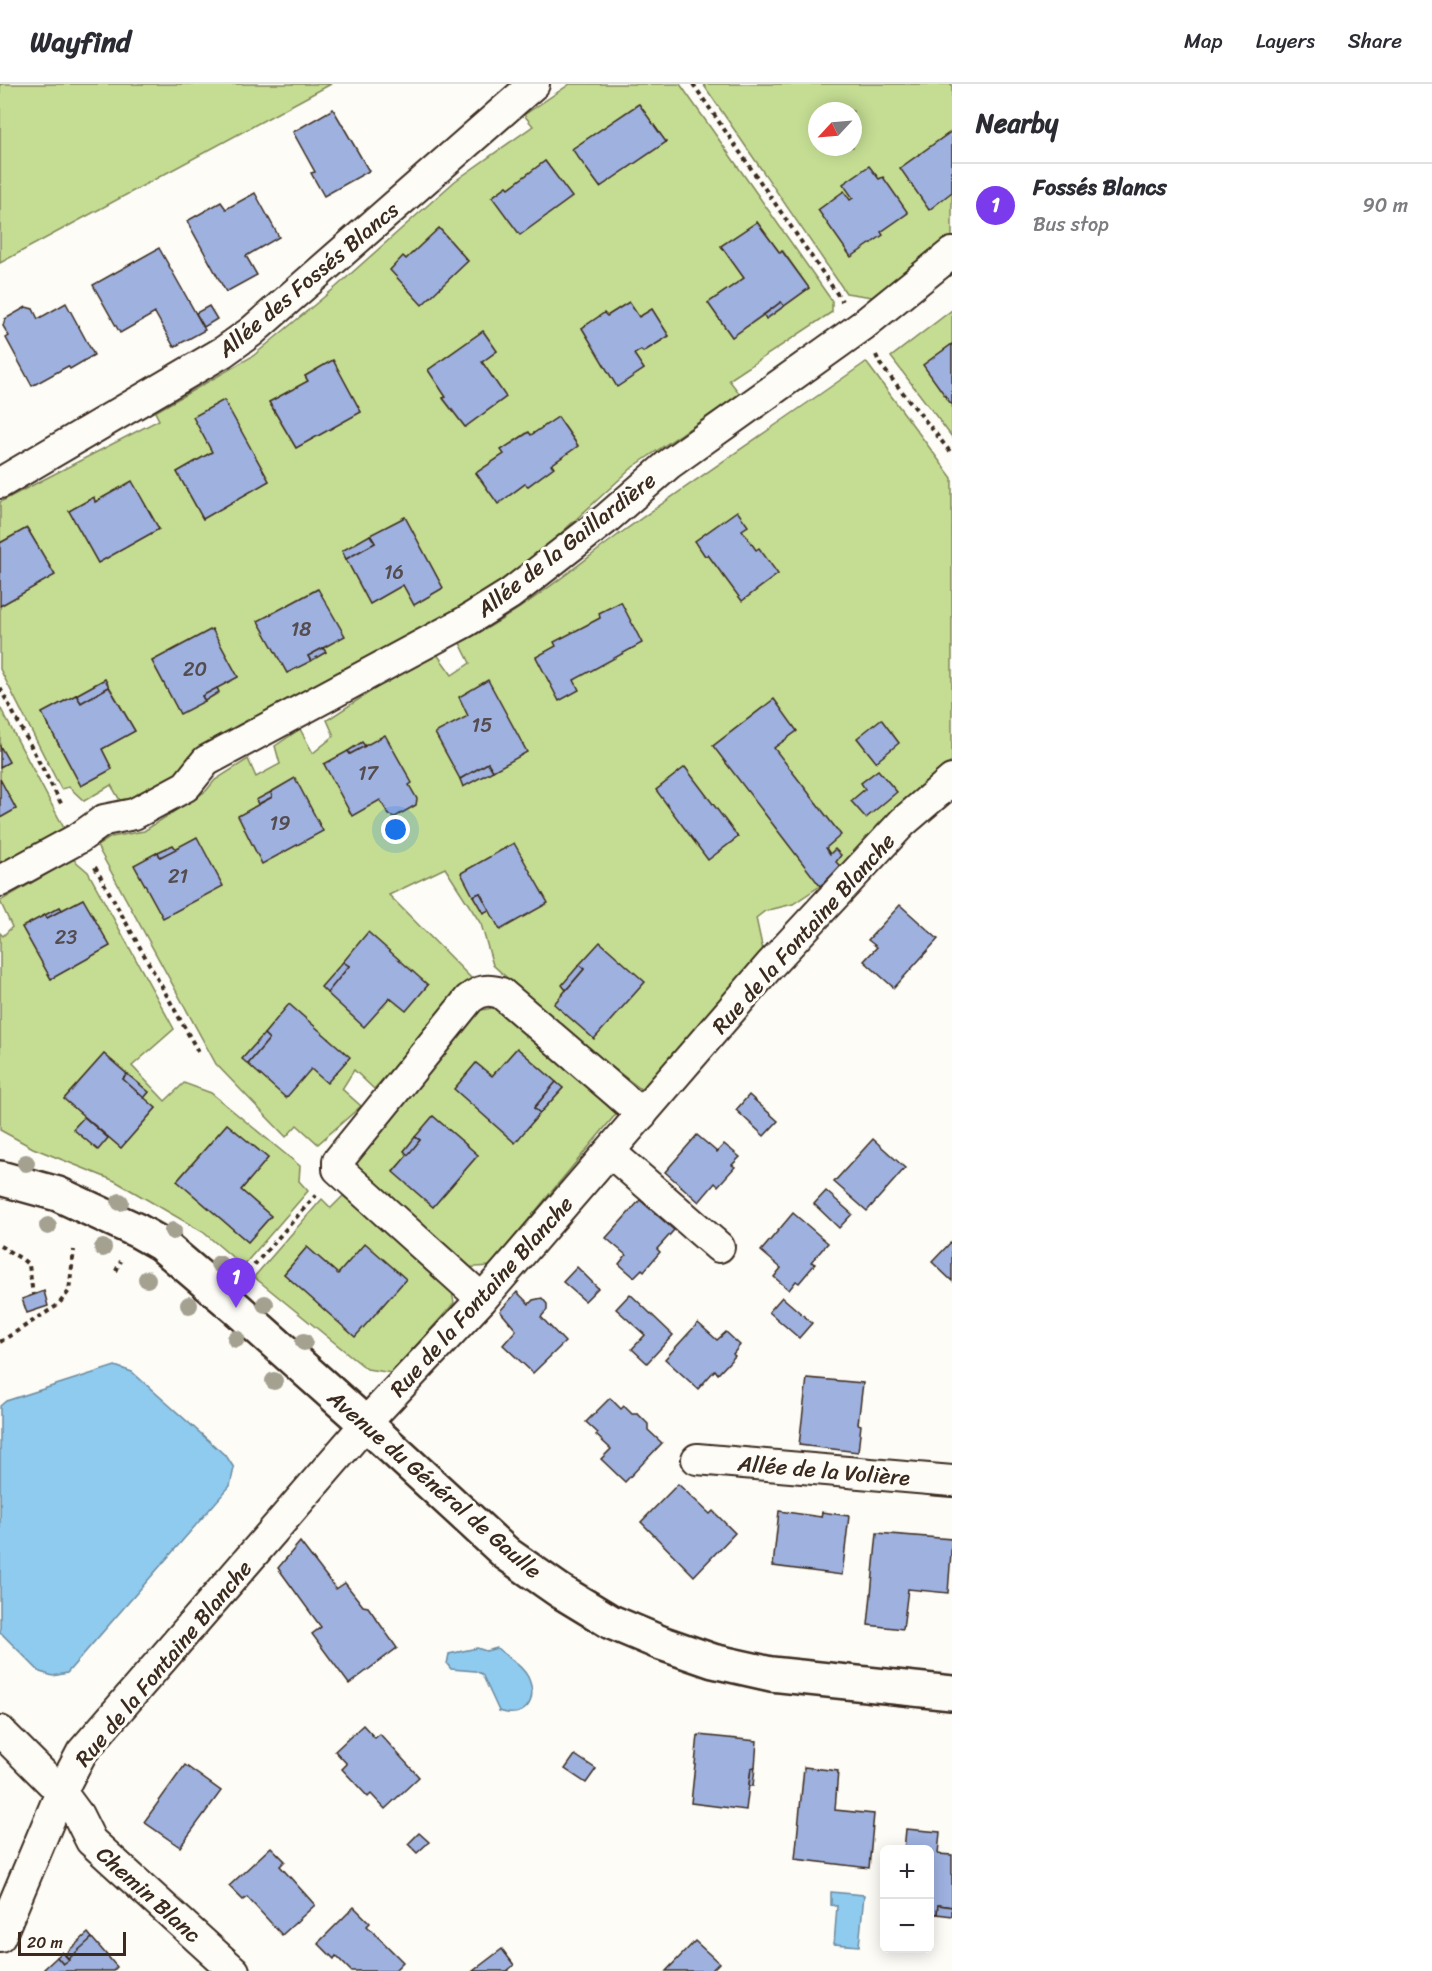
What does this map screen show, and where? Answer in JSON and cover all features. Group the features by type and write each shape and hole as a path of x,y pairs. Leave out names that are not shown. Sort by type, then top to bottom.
{"street":[{"name":"Allée des Fossés Blancs","path":"0,483 224,352 251,332 534,84"},
{"name":"Allée de la Gaillardière","path":"0,881 79,838 104,820 134,814 186,786 206,761 465,622 510,594 606,519 669,464 862,326 952,253"},
{"name":"Rue de la Fontaine Blanche","path":"0,1937 61,1792 82,1752 366,1424 482,1299 770,965 903,822 952,780"},
{"path":"482,1299 338,1169 338,1161 469,999 479,991 489,990 501,993 642,1114"},
{"path":"610,1152 719,1247"},
{"name":"Avenue du Général de Gaulle","path":"0,1178 58,1194 161,1244 366,1424 507,1554 560,1591 611,1622 713,1661 771,1674 952,1692"},
{"name":"Allée de la Volière","path":"697,1459 952,1481"},
{"name":"Chemin Blanc","path":"0,1731 61,1792 78,1815 91,1841 234,1971"}],"path":[{"path":"693,84 862,326 880,364 952,454"},
{"path":"0,688 79,838 200,1054"},
{"path":"244,1277 338,1169"},
{"path":"0,1246 29,1265 33,1295"},
{"path":"0,1342 41,1317 64,1298 69,1291 74,1250"}],"green space":[{"path":"0,84 331,84 0,263"},
{"path":"570,84 680,84 832,301 832,312 729,380 740,394 633,467 535,557 476,601 179,780 124,807 111,785 84,801 69,787 61,789 0,669 0,606 54,575 27,528 0,543 0,502 159,420 155,412 253,356 336,287 455,181 533,126 524,115","holes":["638,104 666,142 600,187 573,149","545,161 571,197 492,197 507,186 509,188","757,222 780,253 783,251 809,288 767,319 764,315 732,337 708,303 744,278 721,246","439,228 468,261 422,304 404,257 406,259","629,302 639,317 652,309 669,336 643,352 641,350 634,354 644,369 618,386 582,328","483,331 497,351 482,362 506,397 465,427 443,399 446,397 428,370","333,360 361,412 296,448 269,402 308,381 305,376","223,401 269,481 203,519 177,472 212,452 194,417","558,417 578,445 528,486 525,484 498,503 476,473 504,454 502,450 528,432 531,435","132,482 159,529 98,563 69,511 93,498 95,502","405,517 443,588 414,605 403,585 370,604 342,551","317,589 344,636 323,648 326,652 287,673 259,621","212,629 238,677 217,688 219,693 180,713 152,661","105,679 135,731 102,749 112,769 81,786 42,713"]},
{"path":"703,84 952,84 952,239 872,297 846,293"},
{"path":"952,310 952,437 891,357"},
{"path":"866,362 952,478 952,761 820,886 793,904 765,911 756,918 764,955 642,1090 565,1031 493,965 481,924 445,868 389,895 472,979 374,1089 354,1070 342,1089 361,1106 318,1144 297,1125 286,1137 216,1064 97,846 111,837 144,831 206,791 215,780 248,759 256,777 280,764 275,746 300,729 313,753 334,736 327,720 434,650 452,675 470,663 460,643 522,607 618,535"},
{"path":"0,707 65,830 0,866 0,818 16,809 0,779 0,767 9,762 0,746"},
{"path":"73,859 88,872 174,1029 132,1066 165,1101 184,1083 211,1093 300,1166 299,1181 308,1191 243,1266 203,1232 115,1181 33,1148 0,1130 0,933 3,936 12,927 0,901","holes":["83,899 110,946 51,979 22,927 60,907 62,910","104,1054 149,1092 144,1098 156,1108 121,1148 64,1099","227,1124 268,1158 241,1190 271,1216 248,1242 177,1181"]},
{"path":"498,1007 525,1029 616,1114 490,1266 461,1268 358,1172 356,1156 476,1011","holes":["517,1048 563,1088 514,1142 455,1089 476,1063 492,1076","433,1116 478,1155 433,1207 393,1171 408,1155 404,1151"]},
{"path":"343,1196 451,1285 454,1303 392,1373 367,1369 254,1277 322,1199 331,1208","holes":["365,1244 355,1336 284,1274 307,1247 338,1274"]}],"water":[{"path":"115,1366 132,1372 227,1457 234,1468 230,1486 67,1673 53,1676 40,1672 0,1632 0,1406 6,1401"},
{"path":"477,1648 486,1651 497,1648 518,1665 528,1677 532,1694 531,1701 523,1711 508,1713 499,1711 482,1674 475,1671 451,1669 447,1664 449,1654"},
{"path":"831,1892 864,1895 859,1946 834,1944 837,1906 831,1905"}],"building":[{"path":"639,104 666,142 600,187 572,149"},
{"path":"333,109 369,171 324,196 311,173 315,172 293,132"},
{"path":"952,131 952,192 929,210 900,168"},
{"path":"545,161 572,197 520,235 492,197 507,186 509,188"},
{"path":"869,166 879,179 883,177 908,213 881,232 883,235 851,257 818,210 844,191 850,200 853,198 843,184"},
{"path":"255,193 279,237 246,256 257,275 226,292 187,221 221,202 226,209"},
{"path":"757,222 809,288 784,306 781,302 732,337 708,303 744,278 721,246"},
{"path":"439,228 468,261 422,305 390,270 403,256 406,259"},
{"path":"159,248 205,330 174,347 155,313 120,333 93,285"},
{"path":"629,302 639,317 652,309 669,336 643,352 641,350 634,354 644,369 617,387 582,328 604,313 607,316"},
{"path":"781,302 784,306 766,319 764,315"},
{"path":"66,303 94,355 32,386 6,338 9,336 3,326 5,319 26,307 33,309 38,319"},
{"path":"209,306 217,319 204,327 196,313"},
{"path":"483,331 497,351 482,362 506,397 465,427 443,398 446,397 428,370"},
{"path":"952,344 952,404 951,404 923,365"},
{"path":"333,360 361,412 296,448 269,402 308,381 305,376"},
{"path":"224,400 269,481 203,519 177,472 212,452 193,417"},
{"path":"558,417 578,446 551,465 554,467 528,486 525,484 498,504 476,473 504,454 501,450 529,432 531,435"},
{"path":"132,481 159,529 98,563 69,511 94,497 95,502"},
{"path":"737,511 748,526 742,530 756,550 759,548 778,574 742,601 695,541"},
{"path":"405,517 443,588 414,605 403,585 370,604 346,559 375,543 370,535"},
{"path":"27,528 55,575 0,606 0,543"},
{"path":"370,535 375,543 346,559 342,551"},
{"path":"318,589 345,636 308,656 311,661 287,673 258,621"},
{"path":"621,602 642,643 574,680 579,690 559,701 536,657 556,646 554,642 600,618 599,613"},
{"path":"212,629 238,677 202,696 205,701 180,714 152,661"},
{"path":"323,648 326,652 311,661 308,656"},
{"path":"105,679 109,687 81,703 76,695"},
{"path":"488,680 527,752 493,771 488,763 460,779 435,733 468,716 459,697"},
{"path":"109,687 135,731 102,749 112,769 81,786 42,713 76,695 81,703"},
{"path":"217,688 219,692 205,701 202,696"},
{"path":"774,699 797,731 774,748 841,835 826,848 830,854 835,849 841,855 836,862 841,867 820,886 713,746"},
{"path":"881,719 899,743 876,762 857,738"},
{"path":"385,735 412,783 409,785 417,799 416,805 395,817 389,815 380,800 352,816 324,764 348,751 350,754"},
{"path":"362,742 365,746 350,754 348,751"},
{"path":"0,746 9,762 0,767"},
{"path":"488,763 493,771 463,787 460,779"},
{"path":"685,767 738,837 708,860 656,790"},
{"path":"878,770 897,792 866,818 851,801 865,789 861,783"},
{"path":"295,778 323,831 262,864 238,816 272,797 271,792"},
{"path":"0,779 16,809 0,818"},
{"path":"271,792 272,797 258,804 256,800"},
{"path":"197,837 223,886 163,918 134,865 158,852 160,857"},
{"path":"514,843 548,903 500,930 480,893 473,896 461,873"},
{"path":"173,845 176,849 160,857 158,852"},
{"path":"480,893 489,910 483,913 473,896"},
{"path":"83,899 110,946 51,979 22,927 45,915 47,918"},
{"path":"900,905 938,939 894,988 864,961 877,947 868,940"},
{"path":"60,907 62,910 47,918 45,915"},
{"path":"368,932 428,985 406,1011 390,998 364,1027 327,993 349,966 343,962"},
{"path":"600,942 645,982 594,1039 554,1004 584,969 579,965"},
{"path":"343,962 349,966 327,993 321,987"},
{"path":"579,965 584,969 566,990 562,985"},
{"path":"289,1004 350,1057 327,1083 311,1069 286,1098 248,1064 269,1039 264,1034"},
{"path":"264,1034 269,1039 248,1064 242,1059"},
{"path":"517,1048 556,1082 534,1108 540,1113 515,1143 454,1089 476,1063 492,1076"},
{"path":"104,1054 127,1074 123,1079 156,1108 121,1148 64,1099"},
{"path":"127,1074 149,1092 144,1098 123,1079"},
{"path":"556,1082 563,1088 540,1113 534,1108"},
{"path":"749,1095 778,1121 764,1136 736,1110"},
{"path":"433,1116 478,1155 433,1207 393,1172 420,1140 415,1137"},
{"path":"84,1117 108,1138 98,1150 73,1129"},
{"path":"227,1124 268,1158 241,1190 271,1216 248,1242 177,1181"},
{"path":"697,1135 717,1152 724,1144 740,1157 732,1165 735,1167 718,1186 715,1183 699,1202 665,1172"},
{"path":"415,1137 420,1140 408,1155 404,1151"},
{"path":"873,1139 905,1168 867,1211 834,1182"},
{"path":"826,1191 852,1214 839,1228 814,1204"},
{"path":"640,1200 674,1230 657,1249 660,1252 644,1271 642,1269 634,1277 619,1264 626,1255 606,1238"},
{"path":"793,1213 828,1243 811,1262 815,1264 799,1283 796,1281 789,1290 774,1277 781,1268 761,1251"},
{"path":"952,1241 952,1281 932,1262"},
{"path":"365,1243 406,1279 355,1337 284,1274 307,1247 338,1274"},
{"path":"577,1267 598,1288 585,1301 563,1282"},
{"path":"44,1291 48,1306 27,1313 22,1299"},
{"path":"517,1292 529,1304 533,1300 542,1298 547,1304 547,1310 541,1317 565,1342 533,1373 503,1345 516,1330 500,1311"},
{"path":"630,1294 673,1335 647,1363 632,1349 645,1335 616,1309"},
{"path":"782,1297 812,1323 799,1338 769,1312"},
{"path":"698,1323 717,1340 726,1332 740,1345 733,1354 735,1356 718,1374 715,1370 698,1389 665,1359"},
{"path":"807,1378 863,1383 858,1424 861,1425 858,1452 799,1445"},
{"path":"610,1398 621,1409 624,1406 632,1414 638,1414 648,1424 648,1430 662,1443 625,1482 601,1459 611,1449 586,1422"},
{"path":"678,1484 710,1514 713,1511 735,1533 694,1576 641,1522"},
{"path":"779,1511 821,1517 822,1512 849,1516 842,1575 773,1566"},
{"path":"877,1533 952,1539 948,1593 908,1589 903,1629 868,1625"},
{"path":"300,1542 336,1589 345,1583 363,1606 368,1607 397,1648 349,1684 312,1634 321,1627 278,1568"},
{"path":"363,1725 375,1738 380,1734 419,1777 385,1809 371,1794 368,1797 342,1769 347,1764 335,1751"},
{"path":"698,1735 757,1741 755,1767 751,1768 746,1810 691,1803"},
{"path":"575,1755 596,1769 586,1783 565,1769"},
{"path":"185,1765 221,1791 180,1847 144,1822"},
{"path":"755,1767 753,1786 749,1786 751,1768"},
{"path":"804,1767 838,1771 835,1810 874,1814 869,1868 795,1859"},
{"path":"906,1829 940,1832 938,1854 952,1855 952,1907 938,1905 937,1914 934,1914 934,1845 904,1845"},
{"path":"419,1833 429,1842 417,1853 408,1844"},
{"path":"271,1847 285,1861 280,1866 315,1905 282,1935 247,1897 243,1900 229,1886"},
{"path":"938,1905 952,1907 952,1916 937,1914"},
{"path":"354,1907 370,1923 367,1926 403,1962 394,1971 351,1971 336,1956 334,1959 318,1943"},
{"path":"88,1933 92,1938 69,1960 65,1954"},
{"path":"92,1938 117,1967 113,1971 46,1971 44,1969 57,1957 63,1964"},
{"path":"695,1941 719,1963 711,1971 666,1971"},
{"path":"502,1949 514,1965 507,1971 473,1971"},
{"path":"62,1952 69,1960 63,1964 57,1957"}],"place":[{"name":"Fossés Blancs","path":"236,1308"}]}
